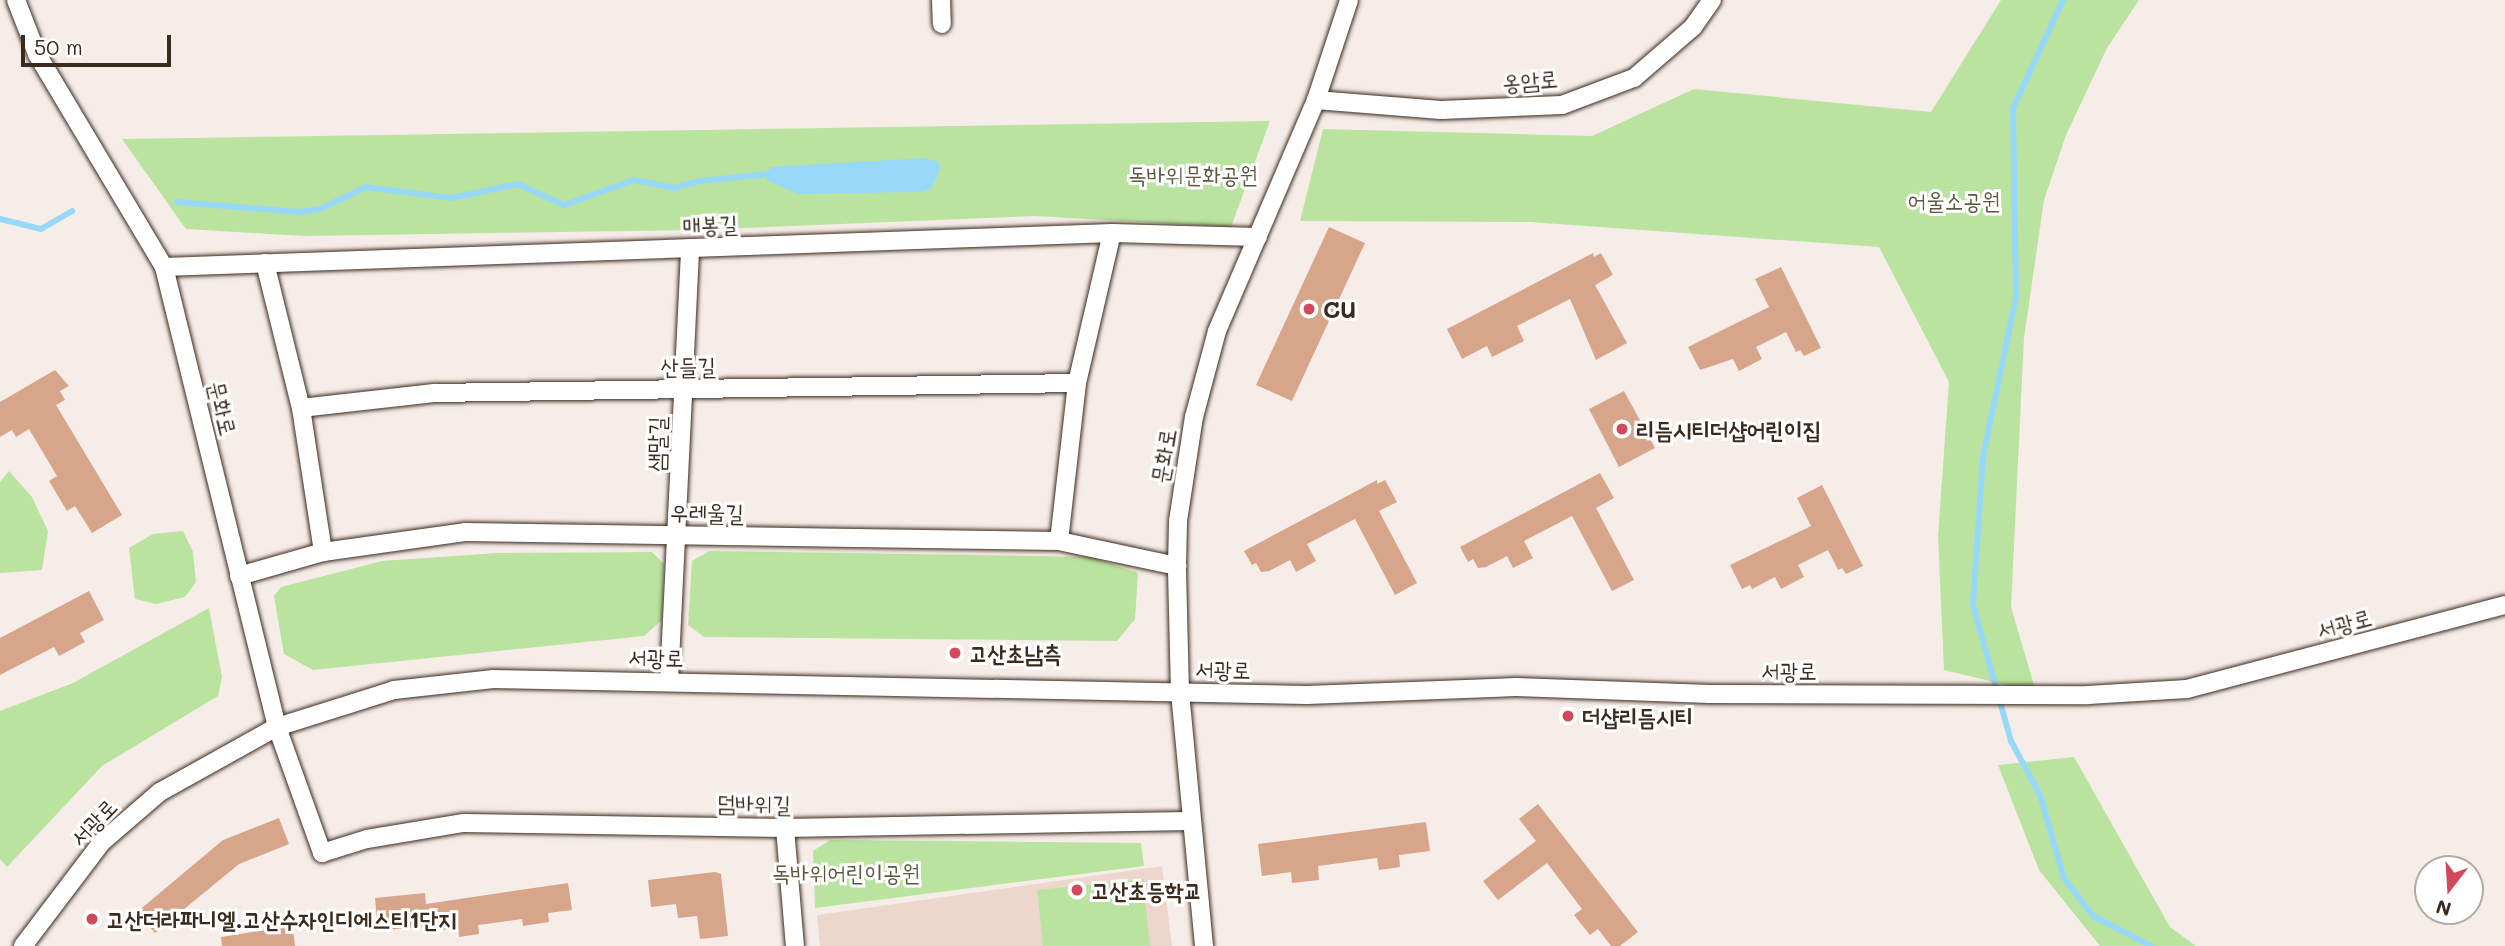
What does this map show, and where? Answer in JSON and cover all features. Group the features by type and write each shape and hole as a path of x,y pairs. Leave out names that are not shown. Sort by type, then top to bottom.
{"street":[{"name":"문화로","path":"16,0 37,54 164,267 277,727 322,853"},
{"path":"941,0 942,24"},
{"name":"문화로","path":"1204,946 1189,821 1180,693 1178,521 1194,417 1217,331 1316,100 1349,0"},
{"name":"옹암로","path":"1316,100 1441,110 1562,105 1634,78 1693,27 1712,0"},
{"name":"매봉길","path":"164,267 1112,233 1258,237"},
{"path":"1059,541 1077,383 1112,233"},
{"name":"샘말길","path":"669,681 678,536 681,390 690,249"},
{"path":"265,263 301,408 323,552"},
{"name":"산들길","path":"301,408 434,393 1077,383"},
{"name":"우레울길","path":"239,576 323,552 465,532 1059,541 1177,566"},
{"name":"서광로","path":"23,946 102,842 160,792 277,727 394,690 493,679 1307,695 1516,687 1674,694 2088,695 2187,689 2505,605"},
{"name":"덤바위길","path":"322,853 367,839 464,823 785,828 1189,821"},
{"path":"785,828 795,946"}],"shaded area":[{"name":"고산초등학교","path":"1162,866 1172,946 820,946 817,915"}],"green space":[{"name":"어울소공원","path":"2001,0 2139,0 2107,48 2066,135 2044,200 2024,338 2011,607 2036,692 1944,670 1938,536 1949,382 1879,247 1530,222 1300,221 1323,129 1592,136 1694,89 1931,112"},
{"name":"독바위문화공원","path":"1270,121 1231,227 1034,216 695,230 304,236 186,229 122,139"},
{"path":"9,471 32,497 48,531 42,570 0,573 0,482"},
{"path":"183,531 193,552 196,582 185,597 156,604 135,599 129,548 153,534"},
{"path":"709,551 1090,557 1138,573 1135,619 1117,641 704,637 688,625 692,561"},
{"path":"652,552 664,564 662,620 644,636 313,670 284,654 274,596 281,587 382,561 497,553"},
{"path":"209,608 222,677 218,696 102,766 7,867 0,859 0,711 73,683"},
{"path":"2074,757 2170,927 2196,946 2100,946 2039,870 1998,765"},
{"name":"독바위어린이공원","path":"830,840 1141,843 1144,866 815,908 813,851"},
{"path":"1143,879 1150,946 1043,946 1037,890"}],"water":[{"path":"925,158 939,162 940,170 931,189 920,192 798,194 766,180 770,167"}],"building":[{"path":"1329,227 1365,243 1292,401 1256,385"},
{"path":"1593,253 1594,257 1601,253 1613,275 1595,285 1627,343 1596,360 1570,299 1517,326 1524,341 1492,357 1487,346 1462,359 1447,329"},
{"path":"1781,267 1821,348 1804,356 1800,350 1796,352 1786,332 1756,347 1762,359 1739,371 1733,359 1700,370 1688,347 1769,307 1755,279"},
{"path":"55,370 69,386 60,391 65,400 56,405 122,515 92,533 75,506 67,511 49,481 57,476 29,429 16,437 12,430 0,437 0,402"},
{"name":"리듬시티더샵어린이집","path":"1624,391 1655,448 1619,467 1589,409"},
{"path":"1600,473 1614,498 1596,508 1634,580 1612,591 1572,516 1524,541 1533,558 1513,568 1507,556 1486,567 1478,568 1473,559 1468,562 1460,547"},
{"path":"1377,480 1377,484 1385,480 1397,502 1379,511 1417,583 1395,595 1355,519 1307,544 1316,561 1296,572 1290,560 1269,571 1261,572 1256,563 1252,565 1244,551"},
{"path":"1822,485 1863,566 1846,574 1842,568 1838,570 1828,550 1798,565 1804,577 1781,589 1775,577 1752,589 1750,585 1742,589 1730,565 1811,526 1797,498"},
{"path":"89,591 104,620 80,633 85,642 59,656 54,647 0,675 0,638"},
{"path":"1538,804 1638,932 1620,946 1611,946 1598,929 1590,935 1574,915 1582,909 1547,863 1498,900 1483,881 1536,841 1519,819"},
{"path":"279,818 289,844 239,864 155,933 137,912 223,840"},
{"path":"1426,822 1430,851 1399,855 1400,867 1379,870 1377,858 1318,866 1319,880 1292,883 1291,872 1262,876 1258,844"},
{"path":"715,872 721,874 728,936 700,939 697,916 678,918 676,904 651,907 648,880"},
{"path":"568,883 572,910 548,913 549,922 523,926 522,919 478,925 479,934 459,937 458,928 435,931 434,925 378,931 375,898 425,893 426,904"},
{"path":"279,928 293,929 295,946 222,946 221,937"}],"waterway":[{"path":"2063,0 2013,108 2016,297 1983,457 1973,605 2011,741 2040,795 2064,878 2093,916 2151,946"},
{"path":"177,202 299,212 320,209 366,187 451,198 518,184 564,205 634,180 675,188 699,181 768,174"},
{"path":"0,219 41,229 72,211"}],"place":[{"name":"CU","path":"1309,309"},
{"name":"리듬시티더샵어린이집","path":"1622,429"},
{"name":"고산초남측","path":"955,653"},
{"name":"더샵리듬시티","path":"1568,716"},
{"name":"고산초등학교","path":"1077,890"},
{"name":"고산더라파니엘.고산수자인디에스티1단지","path":"92,919"}]}
